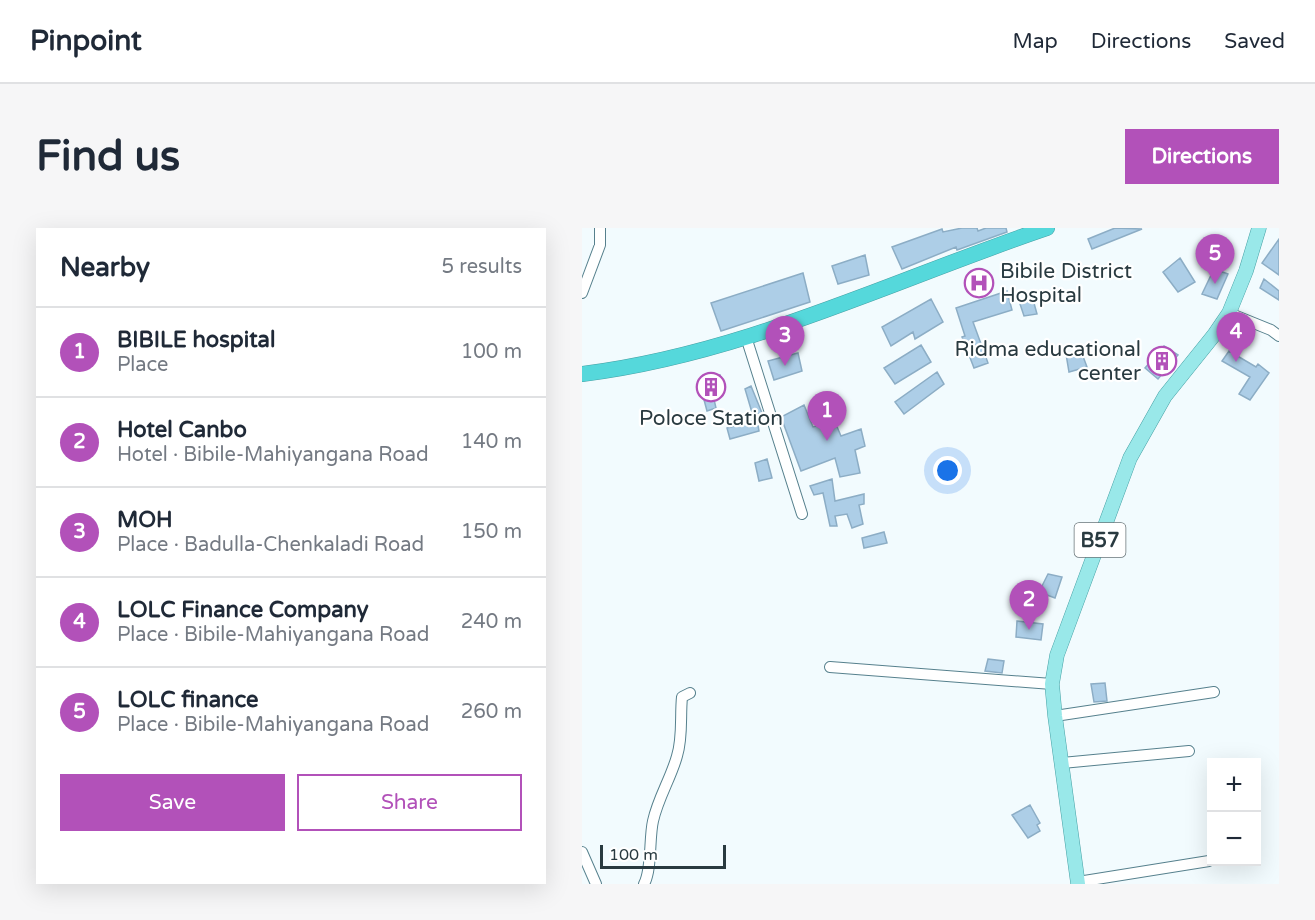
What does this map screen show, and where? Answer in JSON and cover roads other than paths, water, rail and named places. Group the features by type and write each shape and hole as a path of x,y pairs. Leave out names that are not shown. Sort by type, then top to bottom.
{"highway":[{"path":"582,374 626,369 676,358 798,322 1047,228"}],"main road":[{"name":"B57","path":"1078,883 1052,684 1057,655 1130,458 1165,396 1229,313 1246,271 1259,228"}],"street":[{"path":"582,293 600,245 600,228"},
{"path":"1229,313 1271,330 1279,336"},
{"path":"746,337 802,514"},
{"path":"830,667 1052,684"},
{"path":"1055,716 1214,692"},
{"path":"644,884 648,877 649,845 653,820 680,744 681,697 690,693"},
{"path":"1062,763 1189,751"},
{"path":"582,852 596,884"},
{"path":"1078,883 1207,861"}],"place":[{"name":"Bibile District Hospital","path":"979,283"},
{"name":"LOLC finance","path":"1215,284"},
{"name":"Ridma educational center","path":"1162,361"},
{"name":"LOLC Finance Company","path":"1236,362"},
{"name":"MOH","path":"785,366"},
{"name":"Poloce Station","path":"711,387"},
{"name":"BIBILE hospital","path":"827,441"},
{"name":"Hotel Canbo","path":"1029,630"}]}
